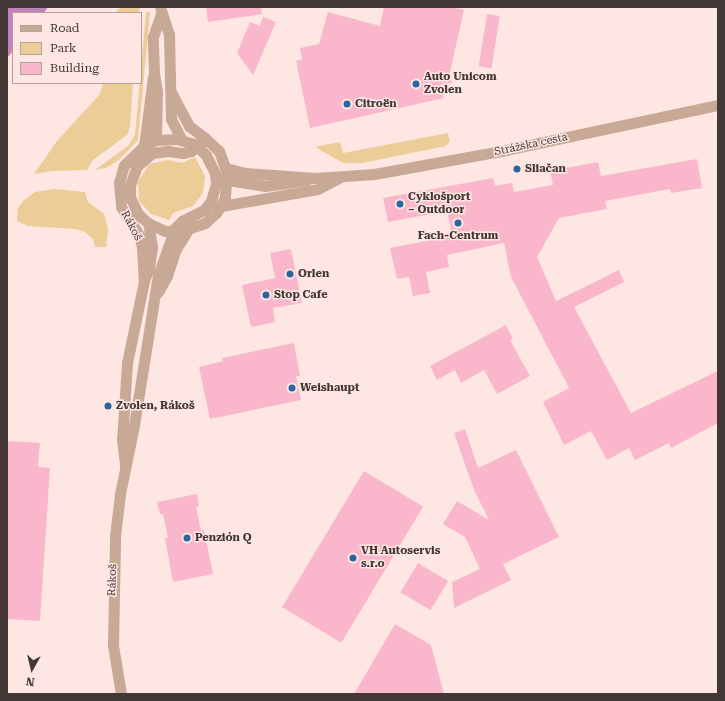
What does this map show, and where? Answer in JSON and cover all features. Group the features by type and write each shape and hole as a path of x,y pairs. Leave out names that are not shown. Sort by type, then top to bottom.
{"street":[{"path":"160,10 153,37 154,73 157,92 156,140 148,149 132,175 130,198 138,214 148,224 174,232 188,230 205,223 221,206 227,181 226,168 219,151 189,126 172,92"},
{"path":"160,10 169,34 172,92 171,119 181,139"},
{"path":"148,149 149,91 154,73"},
{"name":"Strážska cesta","path":"226,168 245,173 315,178 414,168 718,105"},
{"path":"156,140 181,139 197,146 206,155 215,173 216,183 211,201 197,215 178,225 174,232"},
{"path":"130,198 118,195 119,182 124,165 148,149 183,153 197,146 206,139"},
{"path":"215,173 227,181"},
{"name":"Strážska cesta","path":"221,206 318,189 343,176"},
{"name":"Strážska cesta","path":"227,181 266,186 291,184 315,178"},
{"name":"Rákoš","path":"118,195 126,217 135,228 142,246 144,280"},
{"name":"Rákoš","path":"124,465 122,440 127,363 144,280 149,268 152,247 148,224"},
{"name":"Rákoš","path":"156,294 167,276 176,249 188,230"},
{"name":"Rákoš","path":"120,694 113,645 112,593 117,522 124,465 134,425 158,275 174,232"}],"green space":[{"path":"121,7 140,7 139,12 116,12"},
{"path":"146,12 150,12 138,140 119,160 106,168 95,170 129,145 135,135 140,84 142,84 142,57"},
{"path":"103,84 133,84 130,127 127,135 93,160 87,170 52,171 34,174 57,141 100,94"},
{"path":"448,133 450,141 446,146 362,163 343,163 315,147 340,142 343,153"},
{"path":"195,157 205,176 203,193 193,206 173,213 169,220 151,214 139,201 138,182 149,164 168,160 182,163"},
{"path":"54,189 85,192 88,202 104,214 108,229 106,247 95,247 93,239 85,232 76,229 28,226 17,221 18,208 24,200 35,192"}],"shaded area":[{"path":"7,7 48,7 45,12 12,12 12,52 7,58"}],"building":[{"path":"206,7 261,7 262,14 208,22"},
{"path":"384,7 451,7 464,10 450,72 452,83 441,85 444,98 310,128 296,61 302,59 300,48 319,44 328,12 380,26"},
{"path":"487,14 500,16 492,68 479,66"},
{"path":"263,17 276,22 253,75 237,53 250,22 260,26"},
{"path":"697,159 702,188 671,193 670,189 605,201 607,209 559,218 537,257 556,301 619,270 624,282 574,307 631,413 718,371 718,423 671,448 669,443 635,460 629,448 607,460 591,431 564,445 543,402 569,388 511,277 504,243 447,255 449,267 426,272 430,293 413,296 409,277 397,279 390,248 452,236 447,211 388,222 383,198 493,178 495,186 512,183 514,192 553,185 550,171 598,162 601,176"},
{"path":"291,249 302,303 273,308 275,322 251,327 242,285 275,278 270,253"},
{"path":"506,325 513,339 510,340 530,376 497,394 484,370 461,383 455,370 437,380 430,366"},
{"path":"294,343 300,376 296,376 301,400 210,419 199,367 223,361 222,358"},
{"path":"465,429 478,468 516,450 559,537 503,564 511,580 454,608 452,582 480,569 465,537 443,524 457,501 489,520 474,490 454,433"},
{"path":"7,441 40,443 38,467 50,468 40,621 7,619"},
{"path":"364,471 423,507 341,643 282,607"},
{"path":"197,494 199,506 196,507 201,531 204,530 213,574 173,582 165,538 168,538 163,514 160,514 157,502"},
{"path":"418,563 448,581 430,610 400,592"},
{"path":"395,624 431,645 444,694 354,694"}],"place":[{"name":"Auto Unicom Zvolen","path":"416,84"},
{"name":"Citroën","path":"347,104"},
{"name":"Sliačan","path":"517,169"},
{"name":"Cyklošport – Outdoor","path":"400,204"},
{"name":"Fach-Centrum","path":"458,223"},
{"name":"Orlen","path":"290,274"},
{"name":"Stop Cafe","path":"266,295"},
{"name":"Weishaupt","path":"292,388"},
{"name":"Zvolen, Rákoš","path":"108,406"},
{"name":"Penzión Q","path":"187,538"},
{"name":"VH Autoservis s.r.o","path":"353,558"}]}
